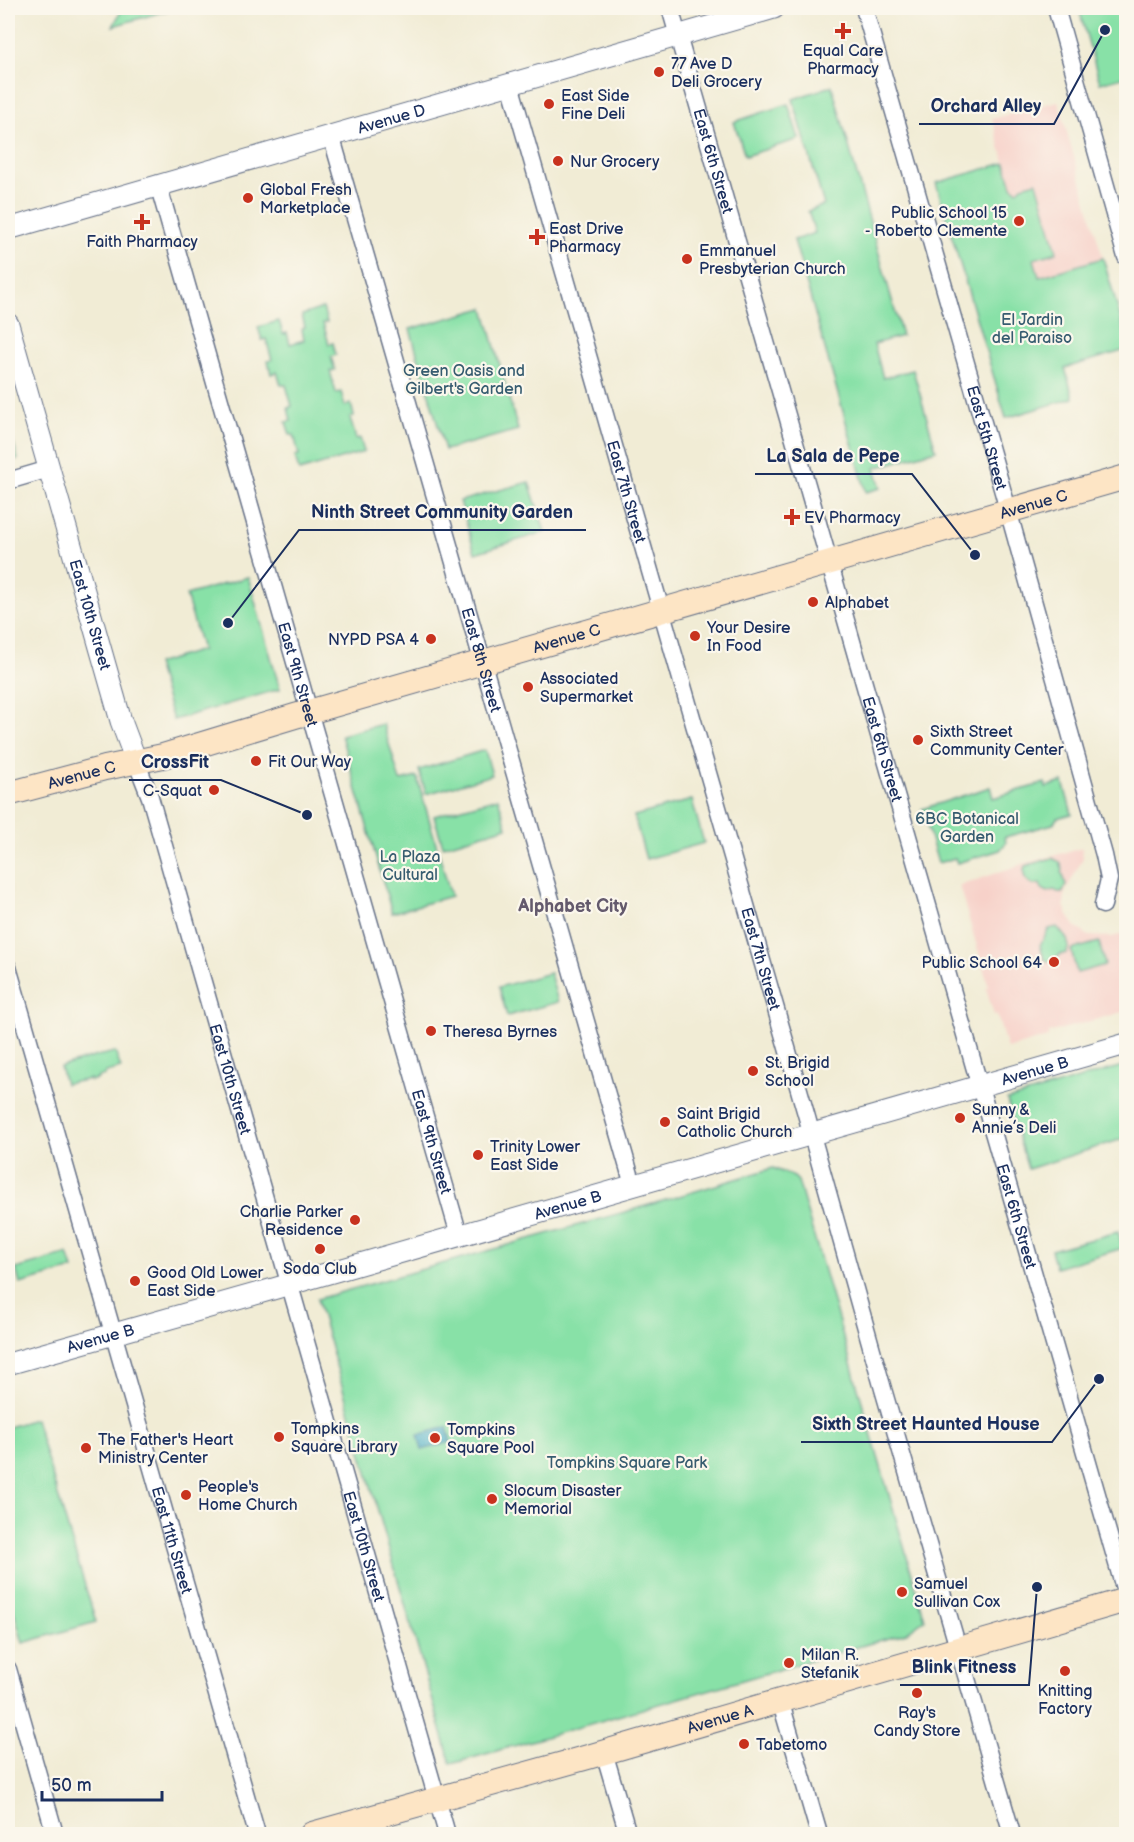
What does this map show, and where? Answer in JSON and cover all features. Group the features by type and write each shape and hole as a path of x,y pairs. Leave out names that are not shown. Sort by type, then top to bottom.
{"main road":[{"name":"Avenue C","path":"8,794 97,770 167,755 308,712 1126,477"},
{"name":"Avenue A","path":"312,1834 604,1752 1126,1598"}],"street":[{"name":"East 6th Street","path":"670,8 1126,1598"},
{"name":"Avenue D","path":"8,229 774,8"},
{"name":"East 5th Street","path":"864,8 1104,855 1109,879 1103,905"},
{"path":"1056,8 1126,256"},
{"name":"East 7th Street","path":"510,84 811,1133 882,1389 1012,1834"},
{"name":"East 8th Street","path":"331,135 633,1185"},
{"name":"East 9th Street","path":"158,184 459,1235"},
{"name":"East 10th Street","path":"8,324 121,721 150,797 447,1834"},
{"path":"8,481 49,469"},
{"name":"East 11th Street","path":"8,967 257,1834"},
{"name":"Avenue B","path":"8,1364 1126,1044"},
{"path":"8,1668 55,1834"},
{"path":"780,1700 819,1834"},
{"path":"604,1752 628,1834"}],"shaded area":[{"name":"Public School 15 - Roberto Clemente","path":"1058,101 1103,258 1039,277 1034,259 936,183 1005,163 992,119"},
{"name":"Public School 64","path":"1082,848 1083,858 1065,892 1064,905 1068,916 1077,928 1089,936 1112,937 1126,933 1126,1011 1048,1033 1048,1037 1007,1049 986,988 989,987 959,886 1023,864"}],"green space":[{"path":"123,8 168,8 169,10 113,26"},
{"path":"1121,8 1123,13 1126,12 1126,76 1100,83 1079,9"},
{"path":"832,86 902,336 874,344 883,378 913,370 936,450 875,468 881,488 866,492 794,240 815,233 808,211 824,205 793,99"},
{"path":"788,104 799,139 745,156 734,122"},
{"name":"El Jardin del Paraiso","path":"1005,163 1012,186 1017,191 1022,186 1037,182 1057,252 1034,259 1039,277 1103,258 1126,337 1126,350 1065,368 1073,398 1006,418 936,183"},
{"path":"323,308 327,322 323,323 329,344 333,343 336,355 331,357 335,370 330,371 336,393 341,392 345,406 351,404 354,416 350,418 356,439 360,438 364,452 299,471 295,456 299,455 294,435 290,435 286,422 291,421 288,408 292,406 286,385 281,385 277,372 271,374 268,361 272,360 266,339 262,340 258,327 279,321 283,334 287,333 290,344 304,340 302,329 305,327 302,315"},
{"name":"Green Oasis and Gilbert's Garden","path":"484,308 518,430 445,450 410,329"},
{"path":"8,423 18,459 8,462"},
{"path":"529,482 545,532 475,553 460,501"},
{"path":"248,577 280,689 173,720 156,664 202,650 186,595"},
{"name":"La Plaza Cultural","path":"383,724 400,781 417,777 451,896 392,913 341,735"},
{"path":"485,750 492,775 426,794 419,770"},
{"name":"6BC Botanical Garden","path":"1063,782 1072,814 1057,818 1053,824 1005,837 1006,843 1000,850 957,863 955,858 938,863 922,809 990,787 993,798 1045,783 1046,787"},
{"path":"498,798 507,827 443,846 434,816"},
{"path":"692,800 704,843 646,859 634,816"},
{"path":"1052,858 1060,862 1063,870 1066,885 1063,892 1054,890 1048,892 1042,889 1040,884 1034,885 1024,876 1025,866"},
{"path":"1057,927 1067,939 1069,947 1066,953 1050,962 1044,959 1040,945 1049,929"},
{"path":"1099,942 1105,965 1077,973 1071,950"},
{"path":"550,973 558,1002 507,1016 499,987"},
{"path":"115,1052 121,1068 106,1072 98,1079 65,1084 60,1067"},
{"path":"1126,1065 1126,1138 1028,1169 1007,1100"},
{"name":"Tompkins Square Park","path":"773,1168 798,1181 925,1619 906,1633 451,1764 317,1299"},
{"path":"1118,1232 1123,1248 1056,1268 1051,1250"},
{"path":"68,1254 73,1269 20,1284 16,1269"},
{"path":"35,1419 96,1622 23,1643 8,1590 8,1427"}],"water":[{"name":"Tompkins Square Pool","path":"447,1427 451,1442 422,1450 418,1435"}],"place":[{"name":"Orchard Alley","path":"1105,30"},
{"name":"Equal Care Pharmacy","path":"843,31"},
{"name":"77 Ave D Deli Grocery","path":"659,72"},
{"name":"East Side Fine Deli","path":"549,104"},
{"name":"Nur Grocery","path":"558,161"},
{"name":"Global Fresh Marketplace","path":"248,198"},
{"name":"Public School 15 - Roberto Clemente","path":"1019,221"},
{"name":"Faith Pharmacy","path":"142,222"},
{"name":"East Drive Pharmacy","path":"537,237"},
{"name":"Emmanuel Presbyterian Church","path":"687,259"},
{"name":"EV Pharmacy","path":"792,517"},
{"name":"La Sala de Pepe","path":"975,555"},
{"name":"Alphabet","path":"813,602"},
{"name":"Ninth Street Community Garden","path":"228,623"},
{"name":"Your Desire In Food","path":"695,636"},
{"name":"NYPD PSA 4","path":"431,639"},
{"name":"Associated Supermarket","path":"528,687"},
{"name":"Sixth Street Community Center","path":"918,740"},
{"name":"Fit Our Way","path":"256,761"},
{"name":"C-Squat","path":"214,790"},
{"name":"CrossFit","path":"307,815"},
{"name":"Public School 64","path":"1054,962"},
{"name":"Theresa Byrnes","path":"431,1031"},
{"name":"St. Brigid School","path":"753,1071"},
{"name":"Sunny & Annie’s Deli","path":"960,1118"},
{"name":"Saint Brigid Catholic Church","path":"665,1122"},
{"name":"Trinity Lower East Side","path":"478,1155"},
{"name":"Charlie Parker Residence","path":"355,1220"},
{"name":"Soda Club","path":"320,1249"},
{"name":"Good Old Lower East Side","path":"135,1281"},
{"name":"Sixth Street Haunted House","path":"1099,1379"},
{"name":"Tompkins Square Library","path":"279,1437"},
{"name":"Tompkins Square Pool","path":"435,1438"},
{"name":"The Father's Heart Ministry Center","path":"86,1448"},
{"name":"People's Home Church","path":"186,1495"},
{"name":"Slocum Disaster Memorial","path":"492,1499"},
{"name":"Blink Fitness","path":"1037,1587"},
{"name":"Samuel Sullivan Cox","path":"902,1592"},
{"name":"Milan R. Stefanik","path":"789,1663"},
{"name":"Knitting Factory","path":"1065,1671"},
{"name":"Ray's Candy Store","path":"917,1693"},
{"name":"Tabetomo","path":"744,1744"}],"district":[{"name":"Alphabet City","path":"573,906"}]}
